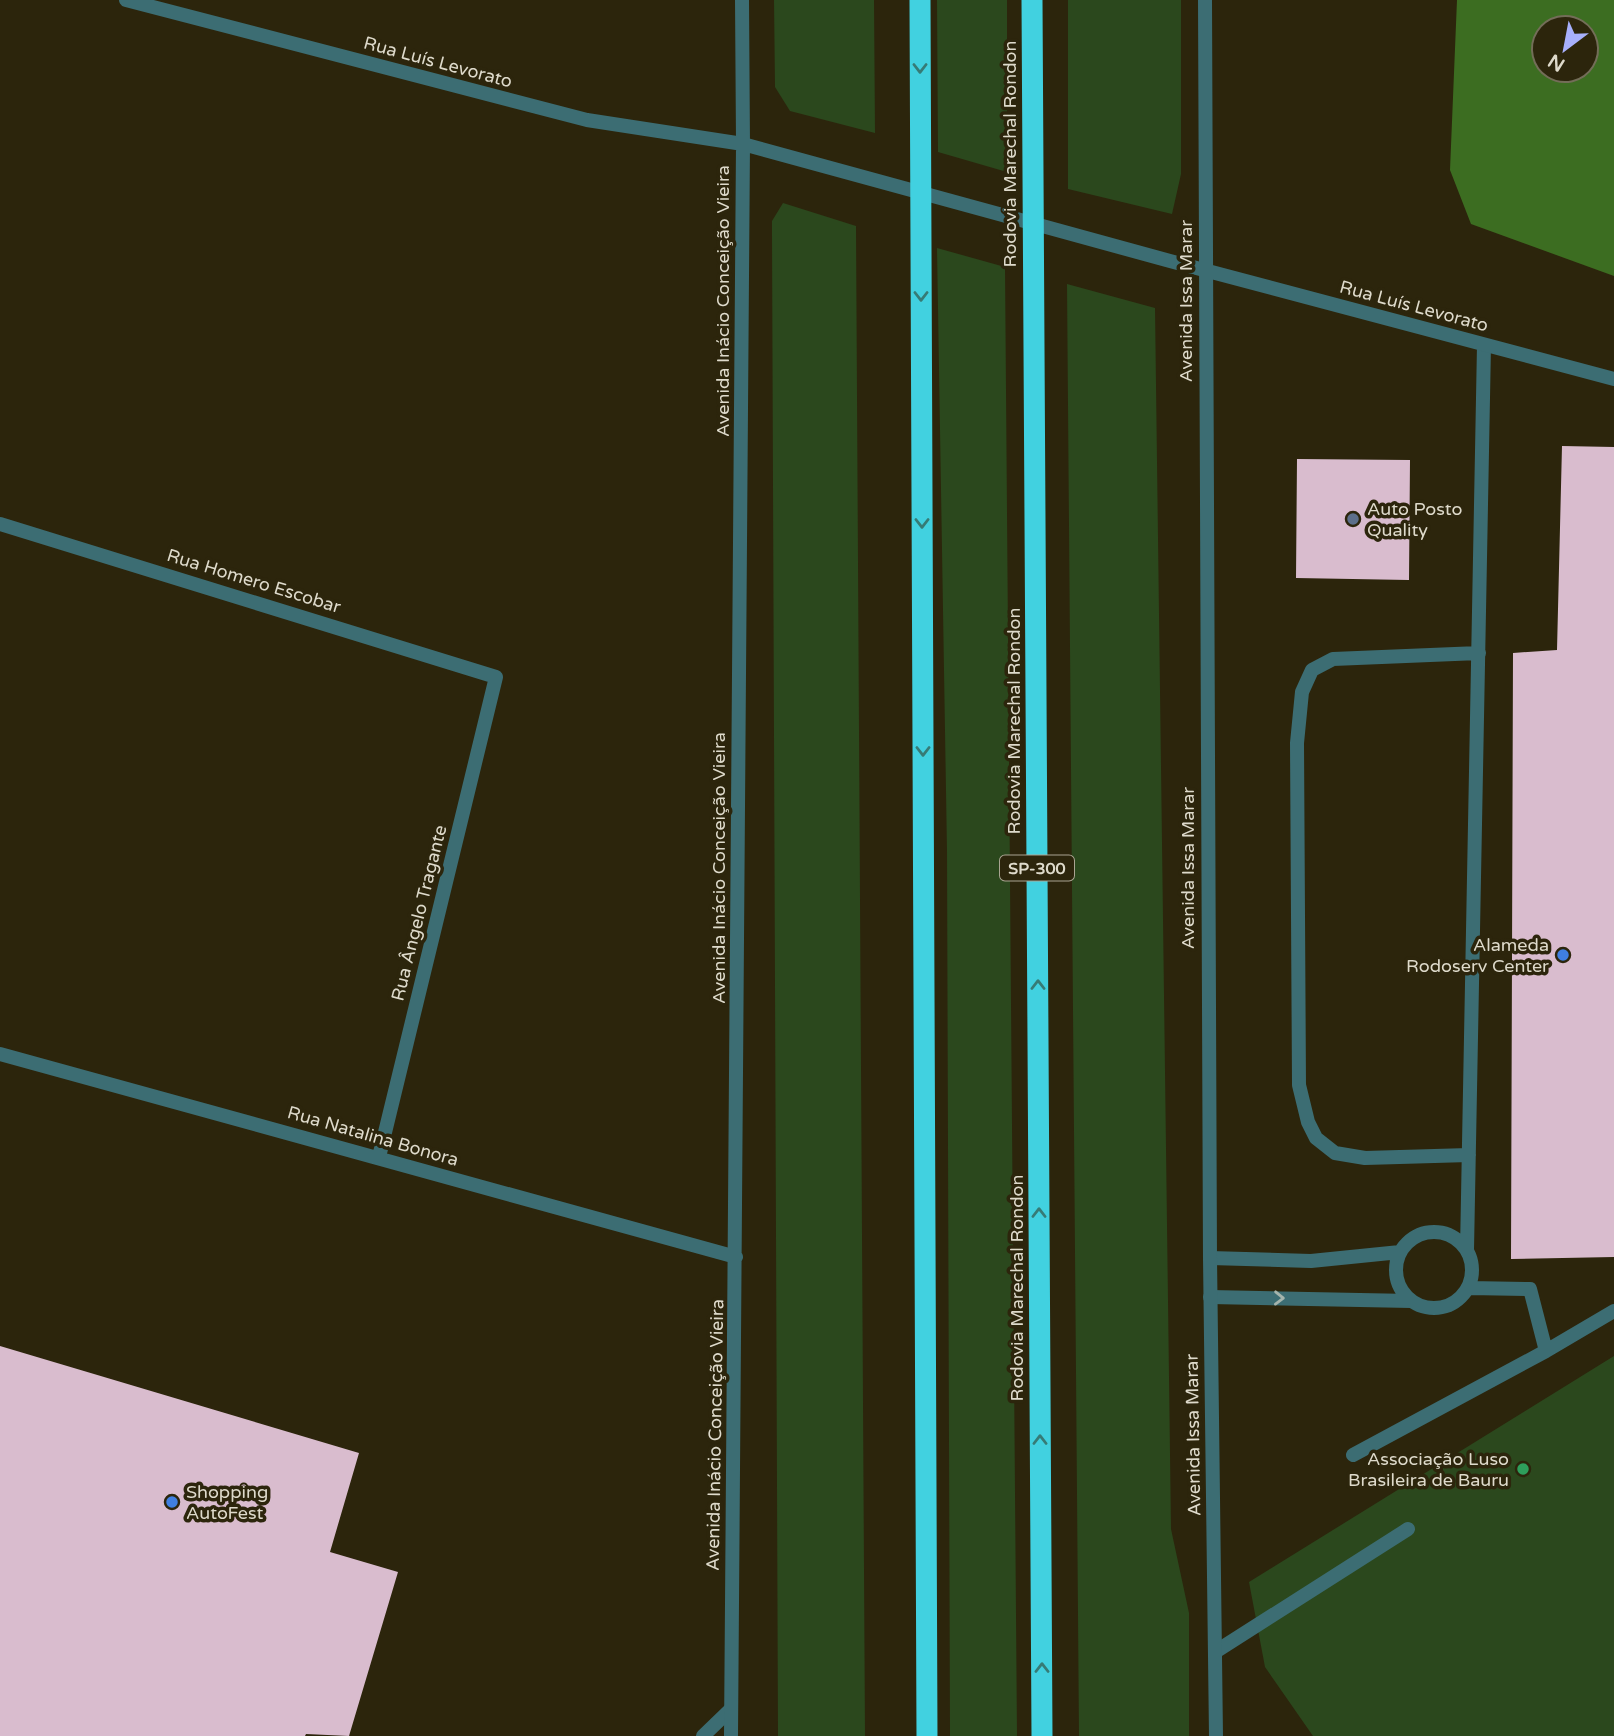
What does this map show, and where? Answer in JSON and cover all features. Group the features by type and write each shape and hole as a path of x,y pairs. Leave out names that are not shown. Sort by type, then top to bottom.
{"highway":[{"path":"920,0 927,1736"},
{"name":"Rodovia Marechal Rondon","path":"1032,0 1042,1736"}],"street":[{"name":"Rua Luís Levorato","path":"126,0 587,120 743,144 1614,379"},
{"name":"Avenida Inácio Conceição Vieira","path":"731,1736 742,0"},
{"name":"Avenida Issa Marar","path":"1205,0 1210,1297 1216,1736"},
{"path":"1467,1250 1484,345"},
{"name":"Rua Homero Escobar","path":"0,524 496,677"},
{"path":"1469,1155 1365,1158 1335,1153 1316,1138 1308,1122 1299,1085 1297,743 1302,692 1312,670 1333,659 1479,653"},
{"name":"Rua Ângelo Tragante","path":"379,1157 496,677"},
{"name":"Rua Natalina Bonora","path":"0,1054 736,1257"},
{"path":"1446,1233 1458,1240 1467,1250 1473,1275 1469,1289 1461,1299 1450,1306 1436,1309 1423,1307 1411,1301 1402,1291 1397,1279 1396,1265 1400,1252 1420,1235 1446,1233"},
{"path":"1210,1258 1311,1261 1400,1252"},
{"path":"1469,1289 1530,1289 1546,1351"},
{"path":"1210,1297 1411,1301"},
{"path":"1353,1455 1546,1351 1614,1311"},
{"path":"1215,1652 1408,1529"},
{"path":"703,1736 732,1709"}],"green space":[{"path":"774,0 874,0 875,133 790,111 775,87"},
{"path":"937,0 1007,0 1007,172 938,152"},
{"path":"1068,0 1181,0 1181,174 1172,214 1068,189"},
{"path":"1457,0 1614,0 1614,276 1471,224 1450,170"},
{"path":"783,203 856,226 865,1736 778,1736 772,221"},
{"path":"937,248 1005,267 1017,1736 950,1736 947,851"},
{"path":"1067,284 1155,308 1171,1529 1189,1613 1189,1736 1079,1736"},
{"name":"Associação Luso Brasileira de Bauru","path":"1614,1356 1614,1736 1313,1736 1265,1667 1249,1582"}],"building":[{"name":"Alameda Rodoserv Center","path":"1562,446 1614,447 1614,1257 1511,1259 1513,653 1557,650"},
{"name":"Auto Posto Quality","path":"1297,459 1410,460 1409,580 1296,578"},
{"name":"Shopping AutoFest","path":"0,1346 359,1453 330,1552 398,1572 349,1736 0,1736"}],"place":[{"name":"Auto Posto Quality","path":"1353,519"},
{"name":"Alameda Rodoserv Center","path":"1563,955"},
{"name":"Associação Luso Brasileira de Bauru","path":"1523,1469"},
{"name":"Shopping AutoFest","path":"172,1502"}]}
